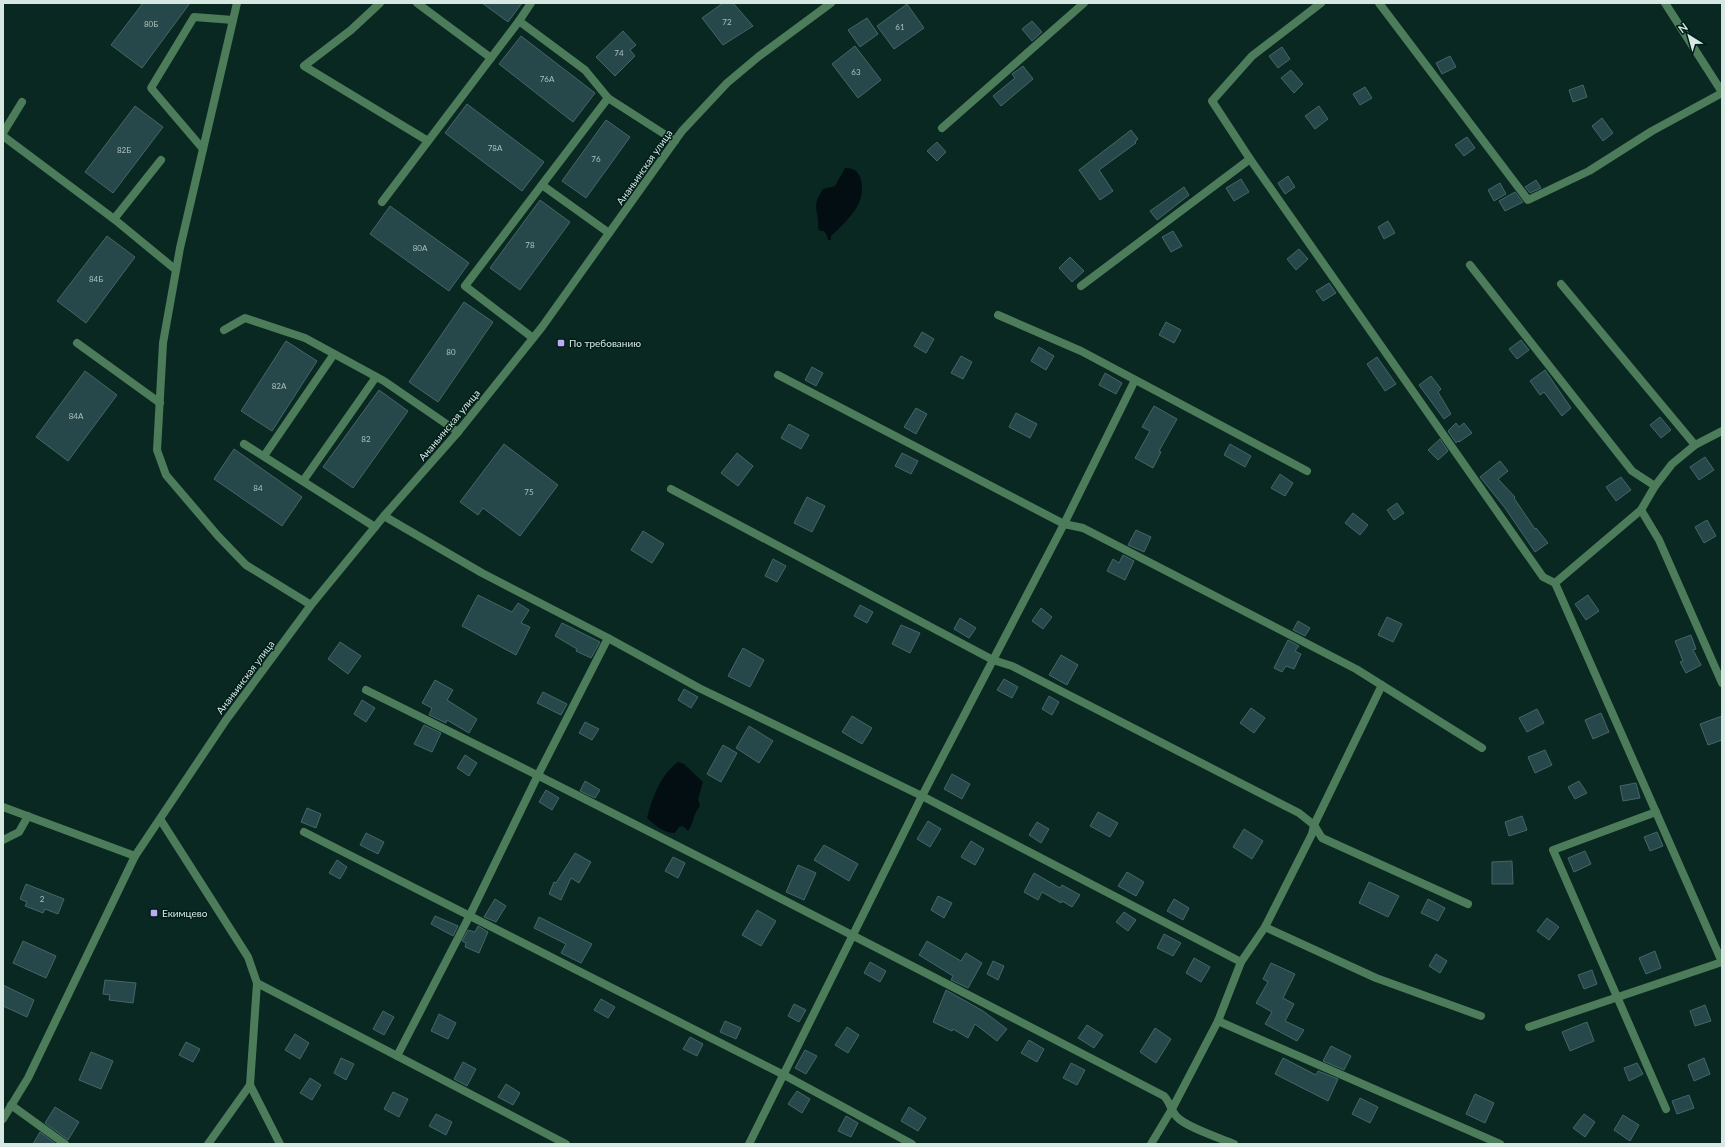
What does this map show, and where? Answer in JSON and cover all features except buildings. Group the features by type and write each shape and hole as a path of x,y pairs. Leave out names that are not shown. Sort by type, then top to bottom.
{"street":[{"path":"237,3 176,270 163,343 158,450 166,475 218,536 246,565 311,605"},
{"path":"380,3 352,30 304,66 428,141"},
{"path":"417,3 491,58"},
{"path":"382,202 520,21 531,3"},
{"name":"Ананьинская улица","path":"3,1119 28,1078 135,856 226,720 311,605 384,516 458,432 533,338 682,131 727,83 764,52 831,3"},
{"path":"942,128 1084,3"},
{"path":"1321,3 1252,56 1212,100 1250,159 1543,577 1555,583 1722,962 1529,1027"},
{"path":"1379,3 1528,200 1589,171 1652,130 1722,93 1665,3"},
{"path":"203,149 150,88 194,17 233,20"},
{"path":"520,21 585,70 608,98 675,142"},
{"path":"533,338 465,286 608,98"},
{"path":"22,102 3,134 114,219 176,270"},
{"path":"1081,286 1250,159"},
{"path":"114,219 161,160"},
{"path":"542,185 609,234"},
{"path":"1470,265 1632,471 1655,486"},
{"path":"1561,284 1695,445"},
{"path":"998,315 1081,352 1306,471"},
{"path":"224,330 244,318 305,338 376,376 458,432"},
{"path":"77,344 160,403"},
{"path":"264,456 334,354"},
{"path":"778,375 1064,524 1083,528 1356,669 1482,748"},
{"path":"303,481 376,376"},
{"path":"749,1144 922,796 1064,524 1135,380"},
{"path":"1555,583 1641,510 1655,486 1672,464 1695,445 1722,431"},
{"path":"244,444 375,527"},
{"path":"672,489 993,660 1012,666 1299,813 1314,825 1322,838 1468,904"},
{"path":"1641,510 1658,540 1722,683"},
{"path":"384,516 482,573 608,638 699,688 922,796 1241,962"},
{"path":"397,1056 470,915 538,775 608,638"},
{"path":"1151,1144 1172,1108 1218,1021 1241,962 1265,927 1312,834 1314,825 1382,685"},
{"path":"366,690 538,775 854,935 1164,1096 1169,1101 1177,1117 1187,1124 1234,1144"},
{"path":"3,807 135,856"},
{"path":"1656,812 1553,850 1666,1109"},
{"path":"3,840 19,832 28,816"},
{"path":"160,819 248,957 256,983 250,1085 280,1144"},
{"path":"304,832 784,1075 912,1144"},
{"path":"1265,927 1376,978 1481,1016"},
{"path":"256,983 566,1144"},
{"path":"1218,1021 1500,1144"},
{"path":"208,1144 250,1085"},
{"path":"11,1105 65,1144"}],"shaded area":[{"path":"845,168 850,168 856,171 859,175 862,186 862,195 850,217 831,236 831,240 828,240 824,231 820,231 818,228 816,205 819,195 823,189 835,186"},
{"path":"678,762 684,764 703,782 698,799 700,806 690,828 688,831 683,826 679,827 675,833 671,833 656,826 647,818 658,787 667,773"}],"place":[{"name":"По требованию","path":"561,343"},
{"name":"Екимцево","path":"154,913"}]}
